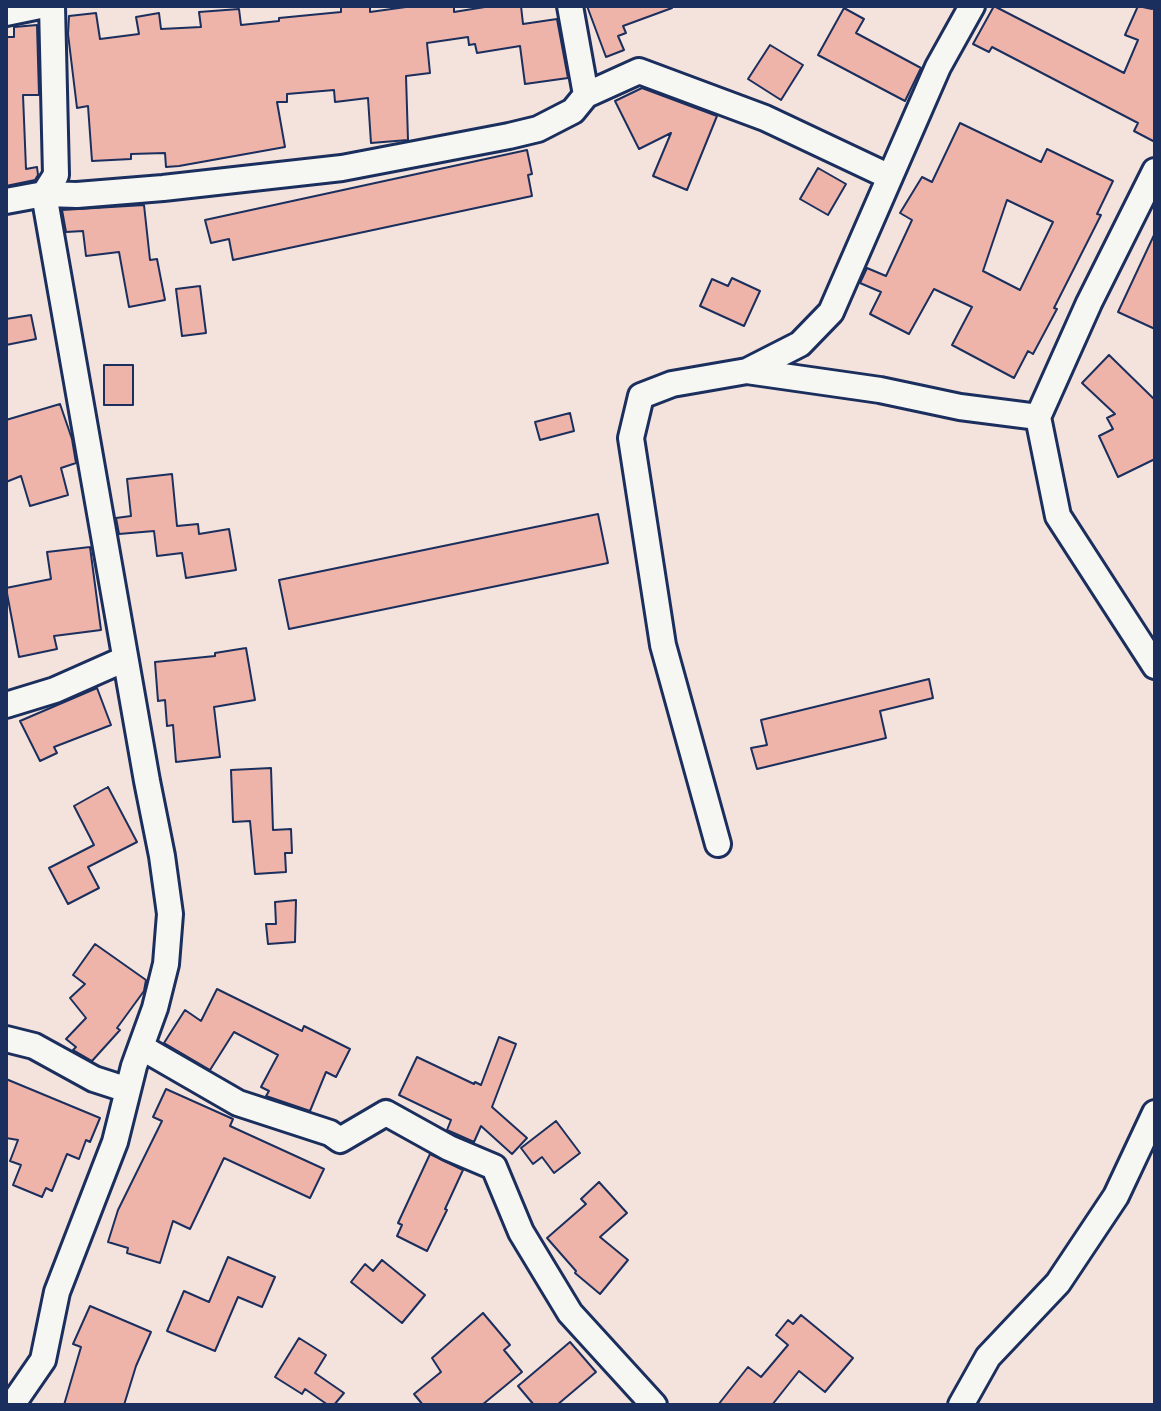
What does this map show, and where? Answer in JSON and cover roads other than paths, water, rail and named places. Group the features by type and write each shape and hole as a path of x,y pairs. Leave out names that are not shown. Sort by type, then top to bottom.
{"street":[{"path":"6,13 40,6"},
{"path":"12,1405 43,1360 57,1292 115,1142 166,964 170,914 125,659 50,185 52,6"},
{"path":"570,6 586,95"},
{"path":"718,844 663,645 631,438 641,396 672,384 747,371 800,344 831,312 938,67 972,6"},
{"path":"6,201 50,185 77,195 342,168 509,136 538,129 573,111 586,95 639,71 765,118 890,177"},
{"path":"1155,171 1089,303 1038,417 1058,516 1155,666"},
{"path":"747,371 1038,417"},
{"path":"6,705 55,690 125,659"},
{"path":"6,1039 34,1046 87,1075 128,1090"},
{"path":"141,1047 238,1103 330,1133 340,1140 386,1113 449,1148 494,1167 521,1232 570,1313 654,1405"},
{"path":"961,1405 988,1357 1058,1283 1116,1196 1155,1113"}]}
